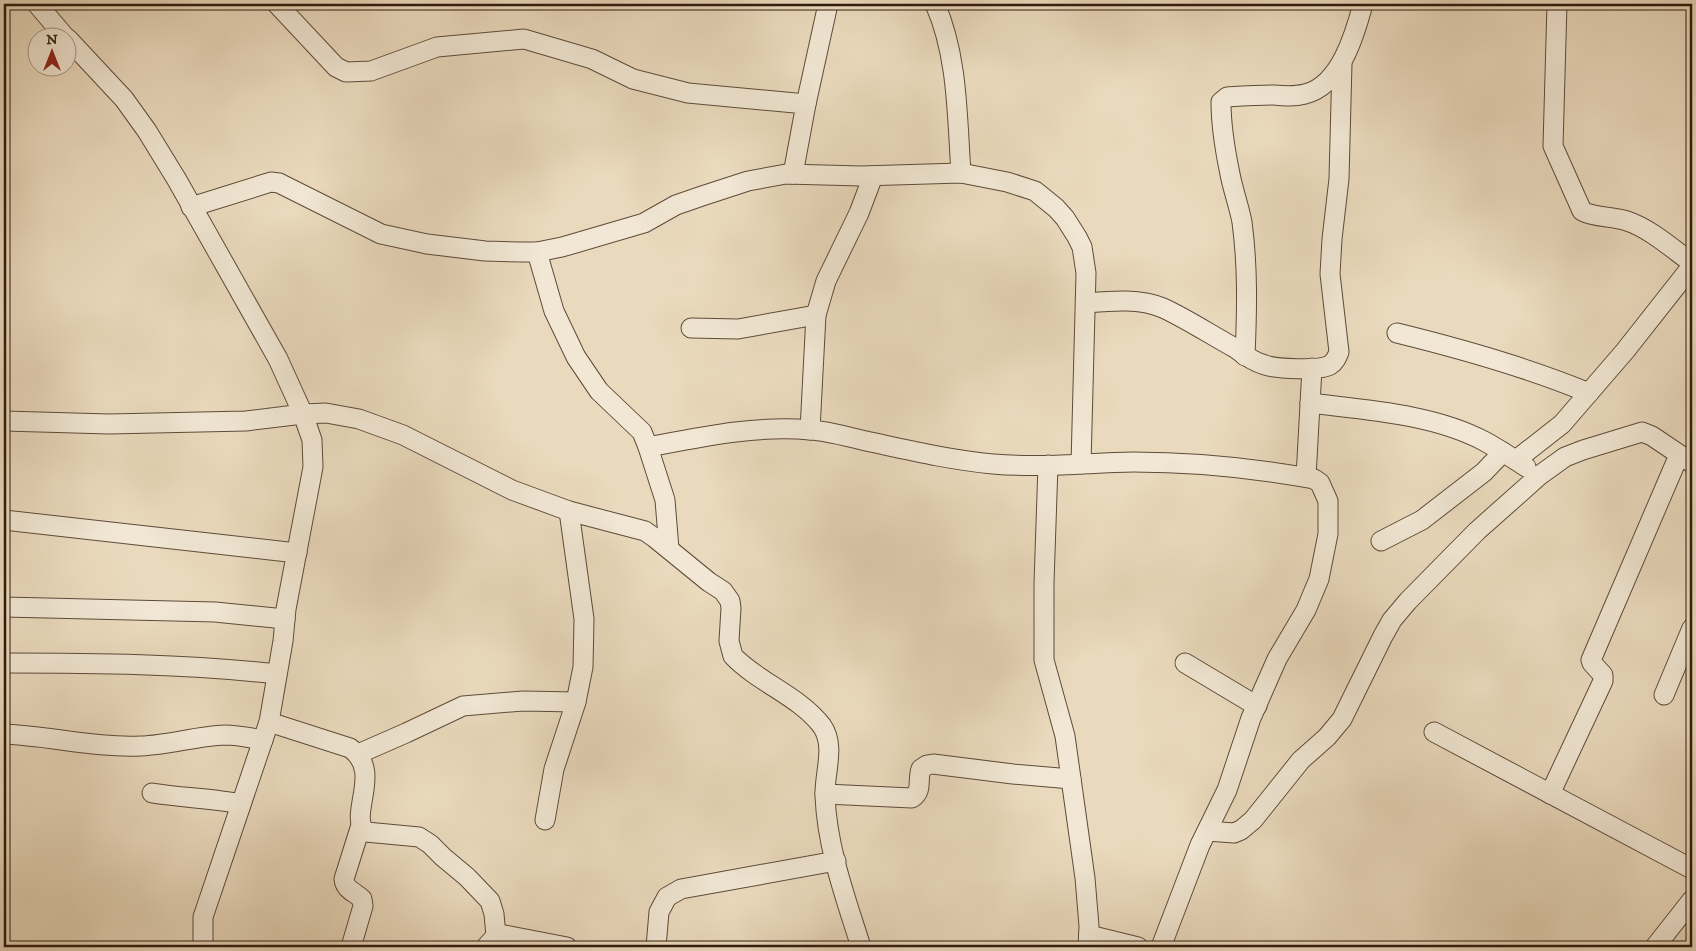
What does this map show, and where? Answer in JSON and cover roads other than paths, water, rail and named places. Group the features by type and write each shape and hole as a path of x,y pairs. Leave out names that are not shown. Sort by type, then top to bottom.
{"street":[{"path":"37,4 58,28"},
{"path":"277,4 336,67 346,72 371,71 437,47 524,39 592,59 633,79 688,93 806,104"},
{"path":"793,174 828,4"},
{"path":"935,4 944,24 955,82 961,173"},
{"path":"1245,356 1246,264 1242,221 1230,174 1221,120 1222,102 1227,97 1306,94 1320,87 1342,63 1355,31 1363,4"},
{"path":"1381,540 1422,520 1484,472 1562,424 1625,352 1692,264 1637,224 1589,214 1582,211 1577,202 1552,146 1557,4"},
{"path":"78,50 130,107 177,180 278,359 303,414 312,440 314,468 297,552 269,722 203,917 203,947"},
{"path":"1086,303 1114,301 1141,303 1162,308 1235,348 1245,356 1274,368 1312,368 1330,365 1336,359 1339,352 1330,274 1339,180 1342,63"},
{"path":"191,207 271,182 279,183 381,234 427,244 485,251 537,252 562,247 644,223 676,205 748,181 793,174 873,176 961,173 1007,182 1035,191 1056,208 1065,218 1082,248 1086,273 1086,303 1081,464"},
{"path":"810,430 816,315 826,281 859,214 873,176"},
{"path":"537,252 554,311 564,336 576,357 599,391 642,432 665,500 669,549"},
{"path":"691,328 738,330 816,315"},
{"path":"1397,333 1554,378 1589,393"},
{"path":"1306,477 1312,368"},
{"path":"1310,402 1418,419 1454,429 1483,440 1540,475"},
{"path":"4,421 109,424 246,421 326,413 358,419 419,442 512,490 569,511 645,531 723,591 730,601 729,641 732,656 810,713 826,733 829,746 825,794 827,824 844,892 861,947"},
{"path":"648,447 750,430 810,430 939,456 993,464 1048,465 1134,462 1219,465 1270,470 1314,479 1320,483 1328,501 1328,534 1319,579 1306,610 1277,659 1257,706 1227,790 1200,845 1161,947"},
{"path":"1207,830 1234,833 1253,820 1301,760 1327,737 1342,719 1383,636 1403,607 1477,531 1540,475 1566,458 1583,450 1642,432 1652,436 1686,459 1592,656 1591,662 1603,675 1603,680 1550,794"},
{"path":"1048,465 1044,583 1044,660 1065,736 1085,878 1089,926 1088,941 1138,947"},
{"path":"545,820 554,769 576,702 583,667 584,629 569,511"},
{"path":"4,520 297,552"},
{"path":"4,607 215,612 285,620"},
{"path":"1664,695 1692,628"},
{"path":"4,663 95,663 230,669 278,674"},
{"path":"1185,664 1257,706"},
{"path":"358,754 463,706 523,701 576,702"},
{"path":"269,722 350,748 358,754 366,770 361,825 344,879 349,889 362,899 363,906 350,947"},
{"path":"1434,732 1692,869"},
{"path":"4,734 118,746 142,746 226,735 263,740"},
{"path":"825,794 912,798 918,794 921,770 927,765 933,764 1071,779"},
{"path":"152,793 222,800 241,804"},
{"path":"361,825 366,832 418,838 430,844 467,877 490,900 494,914 491,942"},
{"path":"656,947 659,912 667,897 681,889 836,862"},
{"path":"1655,947 1692,900"},
{"path":"491,942 505,934 567,947"}]}
